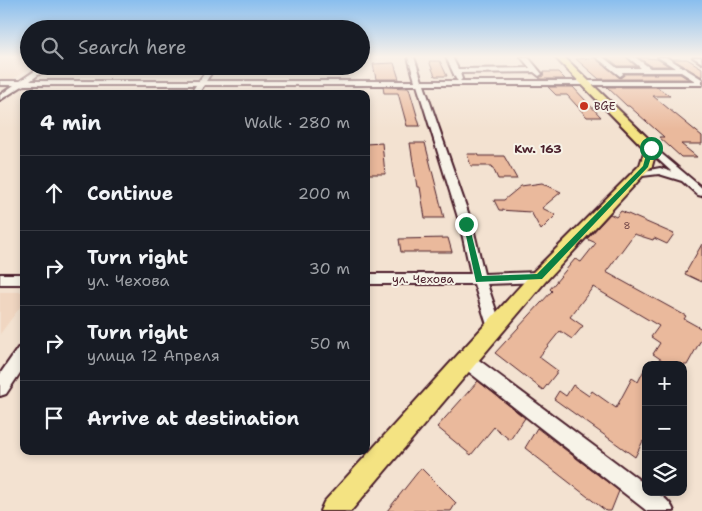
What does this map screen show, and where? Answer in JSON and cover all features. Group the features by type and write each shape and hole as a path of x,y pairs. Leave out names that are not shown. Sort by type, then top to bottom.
{"main road":[{"path":"333,511 539,277 646,166 651,148 584,81"}],"street":[{"path":"0,98 25,81"},
{"path":"197,90 203,81"},
{"path":"418,81 466,224 479,279 495,328"},
{"path":"544,81 547,84"},
{"path":"0,85 420,86 702,82"},
{"path":"420,86 461,83 702,88"},
{"path":"651,148 702,193"},
{"path":"638,174 660,171 687,180"},
{"name":"ул. Чехова","path":"370,279 539,277"},
{"path":"0,279 20,279"},
{"path":"0,388 20,359"},
{"path":"466,360 664,511"}],"shaded area":[{"path":"0,292 20,292 20,307 0,334"}],"building":[{"path":"383,87 409,88 420,126 407,126 398,93 384,93"},
{"name":"BGE","path":"548,87 573,87 601,117 587,117 567,95 556,95"},
{"path":"607,87 657,87 670,96 653,96 702,136 702,144 681,144 697,157 681,157 659,137 664,137"},
{"path":"382,143 385,174 370,174 370,144"},
{"path":"410,143 425,143 444,218 425,218 420,187 417,187"},
{"path":"467,154 504,156 517,179 498,179 492,166 471,166"},
{"path":"542,183 561,192 542,208 556,215 541,230 531,212 499,210 494,200 504,200 521,186"},
{"path":"621,211 674,234 667,244 654,238 653,240 634,234 606,272 686,316 684,319 702,329 702,338 687,365 687,361 661,361 653,354 660,343 651,337 659,326 593,287 570,317 583,326 572,339 560,331 539,357 558,371 543,390 495,353 552,291 550,289 575,259 581,262 596,243 587,239 610,214 616,217"},
{"path":"448,238 452,252 401,252 399,239"},
{"path":"702,244 702,282 685,274"},
{"path":"642,374 642,443 635,457 554,399 559,391 566,396 573,385 589,396 592,391 616,408 632,378 638,382"},
{"path":"478,381 525,418 510,440 494,427 471,455 437,427"},
{"path":"537,428 619,491 611,511 606,511 525,448"},
{"path":"421,468 456,503 451,511 387,511"}],"place":[{"name":"BGE","path":"584,106"}],"district":[{"name":"Kw. 163","path":"538,149"}],"route":[{"path":"466,224 479,279 539,277 646,166 651,148"}]}
